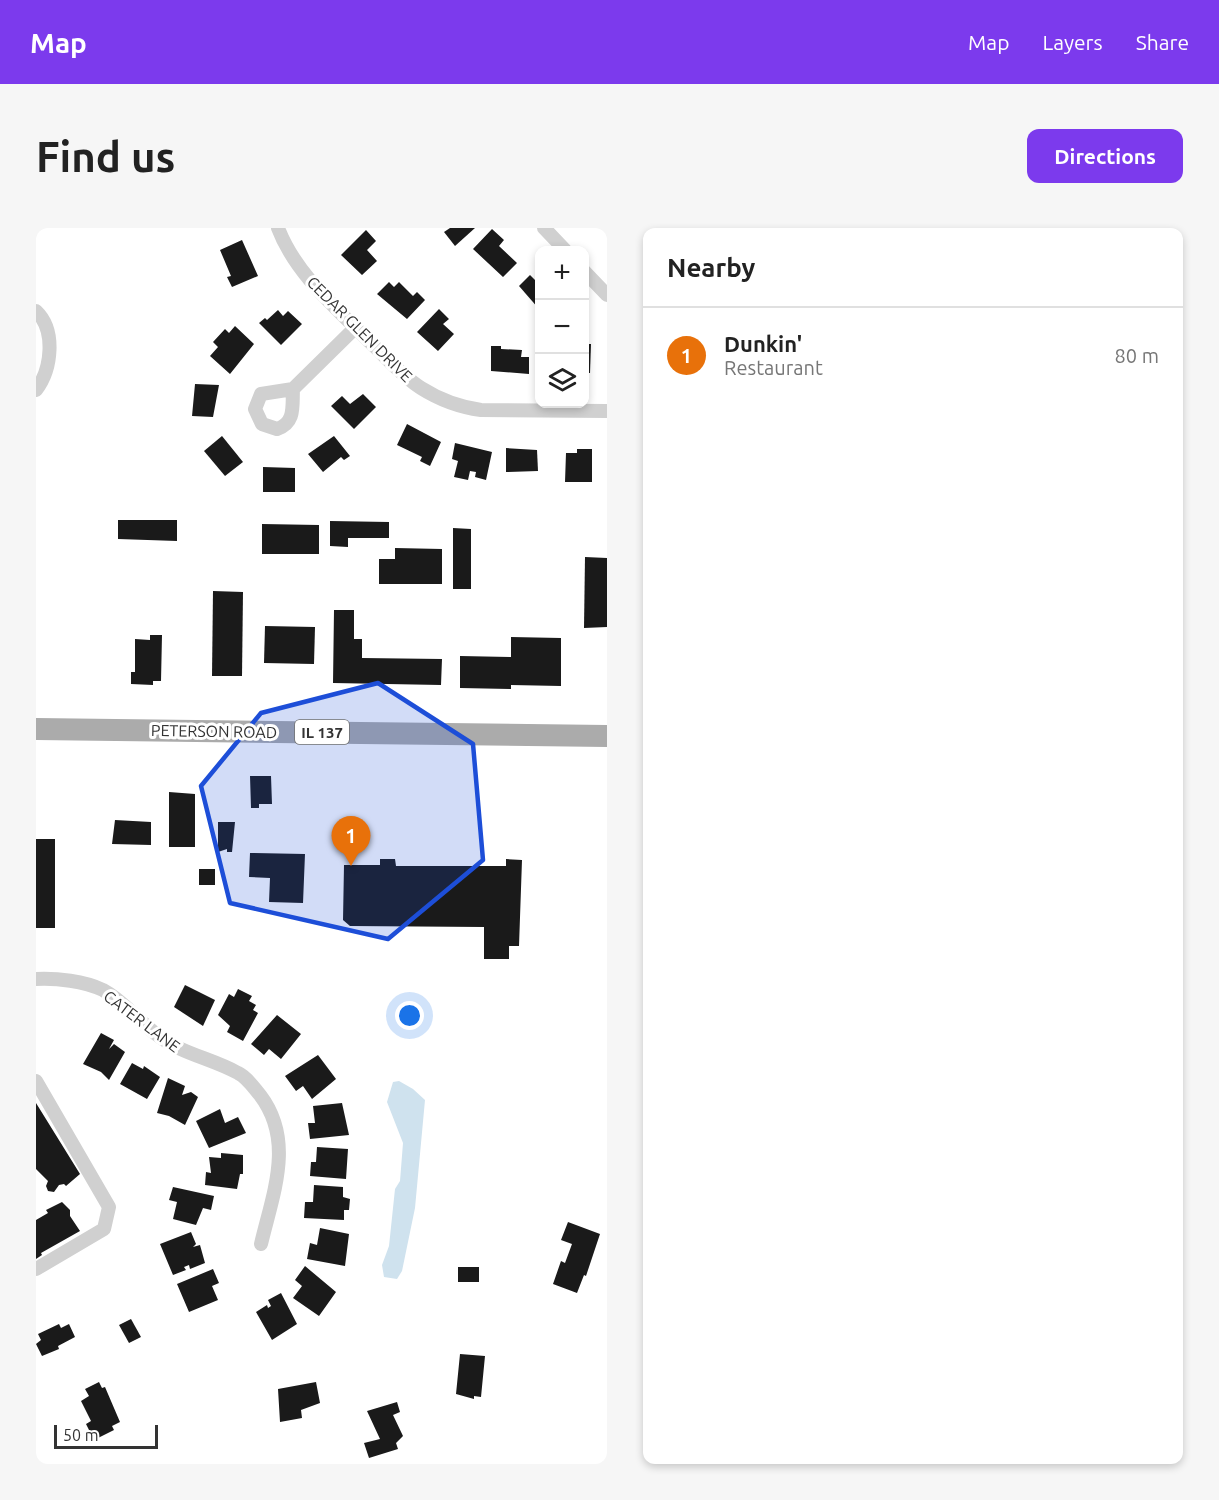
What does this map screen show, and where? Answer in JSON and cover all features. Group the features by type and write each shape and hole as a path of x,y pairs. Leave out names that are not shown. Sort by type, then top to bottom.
{"main road":[{"name":"PETERSON ROAD","path":"36,729 607,736"}],"street":[{"name":"CEDAR GLEN DRIVE","path":"278,228 297,265 355,328 419,387 455,405 481,410 607,411"},
{"path":"543,228 561,246"},
{"path":"589,275 607,295"},
{"path":"36,311 48,332 48,364 44,379 36,390"},
{"path":"293,389 355,328"},
{"name":"CATER LANE","path":"36,979 76,982 104,991 157,1035 189,1055 213,1060 241,1074 257,1091 270,1108 280,1134 281,1162 261,1244"},
{"path":"36,1081 109,1207 104,1229 36,1269"}],"highlighted area":[{"path":"378,683 473,744 483,860 388,939 314,924 230,903 201,786 261,713"}],"water":[{"path":"399,1081 413,1089 425,1100 415,1208 402,1271 397,1279 384,1277 382,1265 389,1246 395,1189 400,1181 403,1143 387,1102 393,1082"}],"building":[{"path":"450,228 475,228 455,246 444,232"},
{"path":"492,229 504,240 499,246 517,263 503,277 473,249"},
{"path":"366,230 376,241 367,250 377,261 362,275 341,255"},
{"path":"242,240 258,276 232,287 227,277 231,276 220,250"},
{"path":"530,275 535,280 535,304 519,286"},
{"path":"389,282 394,287 399,282 413,296 417,292 425,300 407,319 377,294"},
{"path":"439,309 449,319 443,324 454,334 438,351 417,332"},
{"path":"278,310 283,316 288,311 302,324 281,345 259,323 265,318 267,320"},
{"path":"235,326 254,344 230,374 210,356 218,347 213,342 225,329 229,333"},
{"path":"589,344 591,344 590,373"},
{"path":"491,346 522,350 521,357 529,357 529,374 491,371"},
{"path":"195,384 219,385 213,417 192,416"},
{"path":"363,394 376,407 354,429 331,406 342,396 350,404"},
{"path":"407,424 441,442 430,466 420,461 422,457 397,445"},
{"path":"222,436 243,462 225,476 204,451"},
{"path":"334,436 350,456 344,460 341,457 323,472 308,454"},
{"path":"455,443 492,452 486,480 475,477 476,472 470,471 468,480 454,477 458,461 452,459"},
{"path":"506,448 537,450 538,471 506,472"},
{"path":"577,449 592,449 592,482 565,482 566,453 577,453"},
{"path":"263,467 295,468 295,492 263,492"},
{"path":"118,520 177,520 177,541 118,539"},
{"path":"330,521 389,522 389,538 348,538 348,547 330,546"},
{"path":"262,524 319,525 319,554 262,554"},
{"path":"453,528 471,529 471,589 453,589"},
{"path":"395,548 442,549 442,584 379,584 379,559 395,559"},
{"path":"585,557 607,558 607,627 584,628"},
{"path":"213,591 243,592 242,676 212,676"},
{"path":"334,610 354,610 354,639 362,639 362,658 442,659 441,685 333,683"},
{"path":"265,626 315,627 314,664 264,663"},
{"path":"150,635 162,635 161,681 153,681 153,685 131,684 131,672 135,672 135,639 150,640"},
{"path":"511,637 561,638 561,686 511,685 511,689 460,688 460,656 511,657"},
{"path":"250,776 271,776 272,804 259,804 259,808 251,808"},
{"path":"169,792 195,794 195,847 169,847"},
{"path":"115,820 151,822 151,845 112,844"},
{"path":"218,822 235,822 232,852 227,852 227,849 218,852"},
{"path":"36,839 55,839 55,928 36,928"},
{"path":"250,853 305,854 303,903 269,902 270,878 249,877"},
{"path":"380,859 395,859 396,866 506,866 506,859 522,860 519,946 509,946 509,959 484,959 484,927 350,926 343,920 344,865 380,865"},
{"path":"199,869 215,869 215,885 199,885"},
{"path":"185,985 215,1000 203,1026 174,1007"},
{"path":"238,989 252,996 249,1001 256,1005 253,1010 258,1013 243,1041 227,1032 230,1026 218,1015 229,994 234,997"},
{"path":"277,1015 301,1034 281,1059 269,1049 264,1055 251,1044"},
{"path":"101,1033 114,1040 109,1049 114,1044 125,1052 109,1080 101,1072 83,1064"},
{"path":"318,1055 336,1079 312,1099 303,1086 296,1091 285,1076"},
{"path":"132,1063 143,1069 144,1066 160,1077 147,1099 120,1084"},
{"path":"168,1078 185,1086 182,1095 191,1092 198,1097 185,1125 169,1116 157,1113"},
{"path":"36,1103 80,1174 66,1186 59,1185 54,1192 48,1191 46,1186 48,1181 36,1169"},
{"path":"342,1103 349,1135 310,1139 308,1123 315,1123 313,1106"},
{"path":"220,1109 225,1123 238,1117 246,1133 209,1148 196,1121"},
{"path":"317,1147 348,1149 346,1179 310,1176 311,1162 316,1162"},
{"path":"221,1153 243,1155 243,1174 240,1174 237,1189 205,1185 206,1172 211,1173 209,1157 221,1158"},
{"path":"314,1185 343,1187 343,1197 350,1199 349,1210 344,1210 344,1220 304,1218 305,1202 313,1202"},
{"path":"173,1187 214,1196 211,1210 203,1208 196,1225 173,1219 177,1202 169,1200"},
{"path":"62,1202 70,1210 70,1216 80,1231 41,1253 42,1255 36,1259 36,1220 48,1213 46,1210"},
{"path":"568,1222 600,1234 586,1276 584,1275 577,1293 553,1284 561,1261 565,1263 572,1244 561,1240"},
{"path":"320,1228 349,1234 345,1266 307,1259 310,1243 317,1245"},
{"path":"191,1232 196,1244 193,1247 200,1245 205,1263 190,1269 189,1265 184,1267 186,1270 173,1275 160,1244"},
{"path":"305,1266 336,1292 319,1316 293,1298 302,1286 295,1280"},
{"path":"458,1267 479,1267 479,1282 458,1282"},
{"path":"213,1269 219,1283 212,1286 218,1300 189,1312 177,1284"},
{"path":"281,1293 297,1324 272,1340 256,1312 267,1305 268,1308 271,1306 268,1300"},
{"path":"131,1319 141,1337 129,1343 119,1325"},
{"path":"59,1324 61,1328 69,1324 75,1337 58,1346 59,1349 42,1356 36,1344 41,1340 38,1334"},
{"path":"460,1354 485,1356 481,1397 474,1396 474,1399 456,1394"},
{"path":"99,1382 102,1388 105,1387 120,1422 112,1426 114,1430 94,1440 86,1424 91,1421 81,1401 89,1396 85,1389"},
{"path":"316,1382 320,1403 301,1410 302,1418 280,1422 278,1389"},
{"path":"397,1402 400,1412 393,1415 403,1436 396,1443 398,1449 369,1458 364,1443 380,1439 367,1411"}],"place":[{"name":"Dunkin'","path":"351,866"}]}
